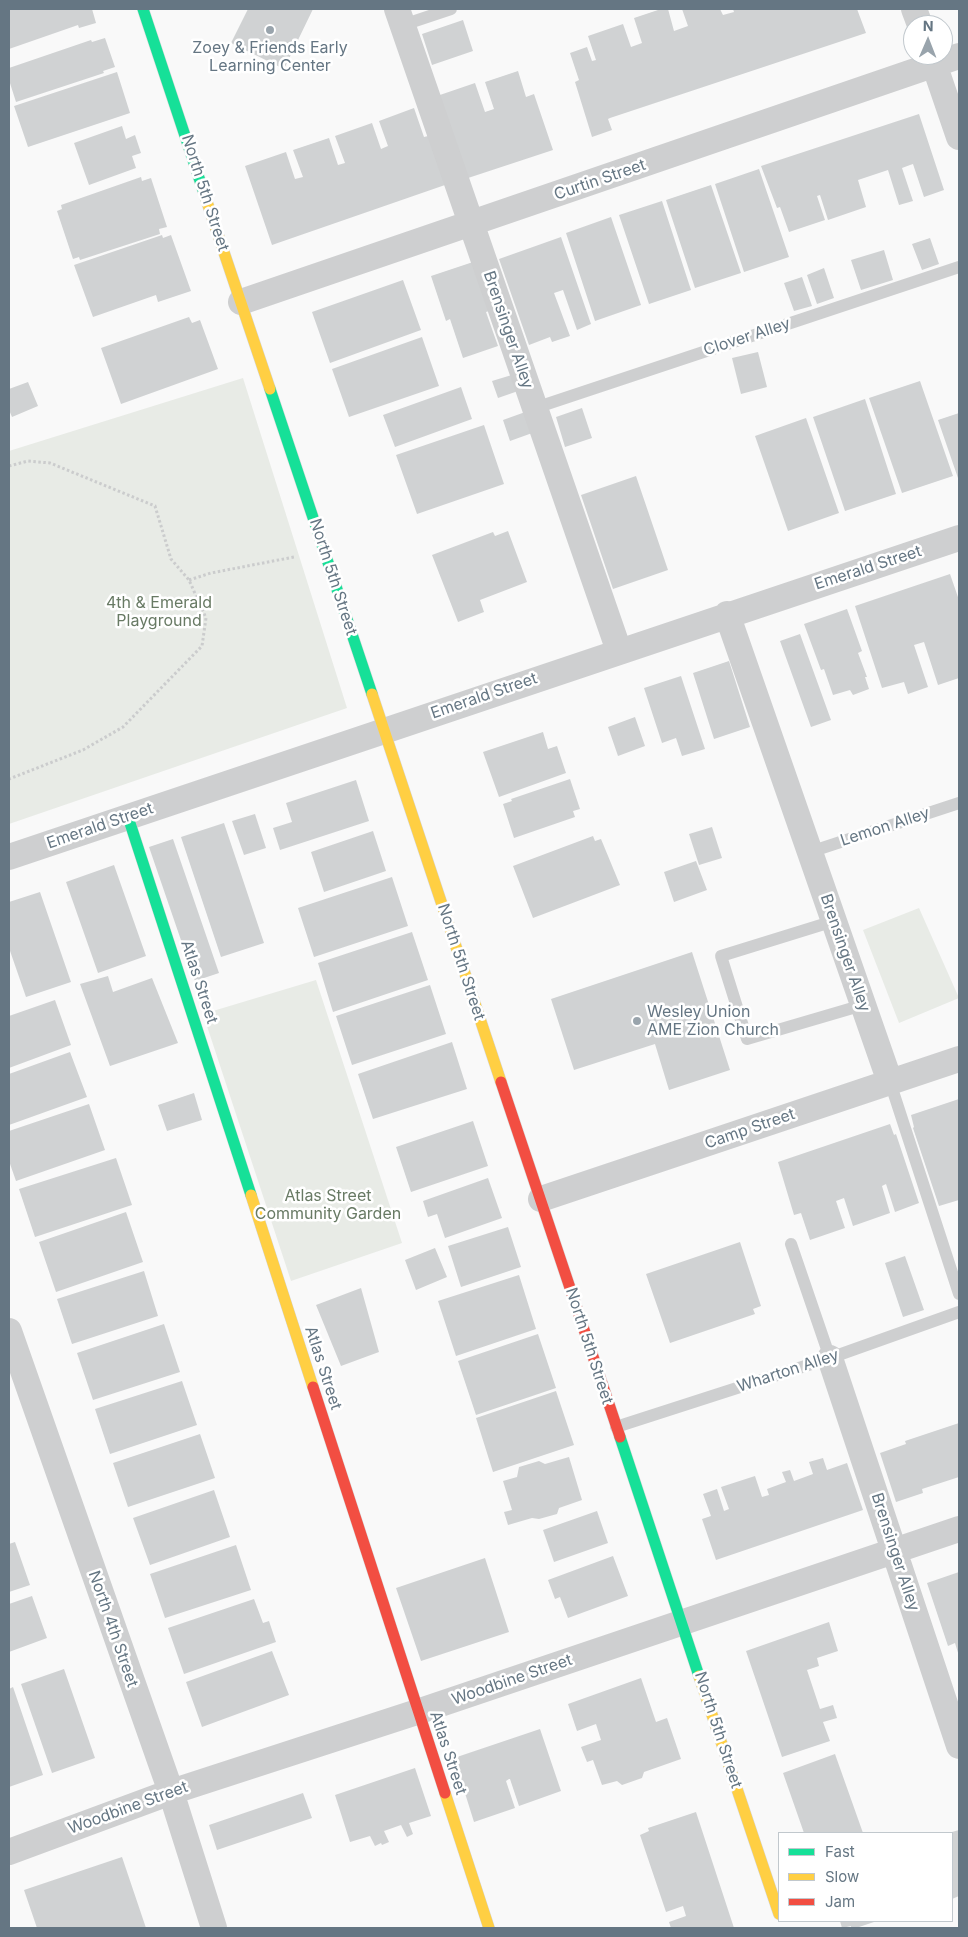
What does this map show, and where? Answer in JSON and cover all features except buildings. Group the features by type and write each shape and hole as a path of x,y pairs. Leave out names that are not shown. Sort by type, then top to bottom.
{"street":[{"name":"North 5th Street","path":"143,9 778,1911"},
{"name":"Brensinger Alley","path":"400,17 619,651"},
{"name":"Curtin Street","path":"241,302 472,224 918,65"},
{"path":"934,65 959,137"},
{"name":"Emerald Street","path":"9,857 727,614 959,538"},
{"name":"Brensinger Alley","path":"727,614 890,1082"},
{"name":"Atlas Street","path":"128,817 488,1928"},
{"name":"Camp Street","path":"541,1199 959,1059"},
{"name":"North 4th Street","path":"9,1331 171,1792 214,1928"},
{"name":"Brensinger Alley","path":"830,1358 957,1734"},
{"name":"Woodbine Street","path":"9,1852 171,1792 417,1712 959,1529"}],"lane":[{"path":"400,17 451,9"},
{"name":"Clover Alley","path":"535,408 959,267"},
{"name":"Lemon Alley","path":"810,852 959,803"},
{"path":"834,921 721,956 747,1039 863,1005"},
{"name":"Brensinger Alley","path":"890,1082 959,1294"},
{"path":"790,1244 830,1358"},
{"name":"Wharton Alley","path":"616,1427 830,1358 959,1312"}],"path":[{"path":"9,466 28,461 50,463 154,506 171,559 189,580 206,618 202,646 123,728 83,750 9,780"},
{"path":"189,580 211,573 324,551"}],"green space":[{"name":"4th & Emerald Playground","path":"243,378 347,708 9,824 9,451"},
{"path":"919,908 959,998 899,1023 863,930"},
{"name":"Atlas Street Community Garden","path":"316,980 402,1243 291,1281 203,1014"}],"traffic: fast":[{"path":"143,9 206,199"},
{"path":"270,389 372,694"},
{"path":"128,817 251,1195"},
{"path":"620,1437 699,1676"}],"traffic: slow":[{"path":"206,199 270,389"},
{"path":"372,694 501,1082"},
{"path":"251,1195 313,1387"},
{"path":"699,1676 778,1911"},
{"path":"445,1793 489,1928"}],"traffic: jam":[{"path":"501,1082 620,1437"},
{"path":"313,1387 445,1793"}],"place":[{"name":"Zoey & Friends Early Learning Center","path":"270,30"},
{"name":"Wesley Union AME Zion Church","path":"637,1021"}]}
